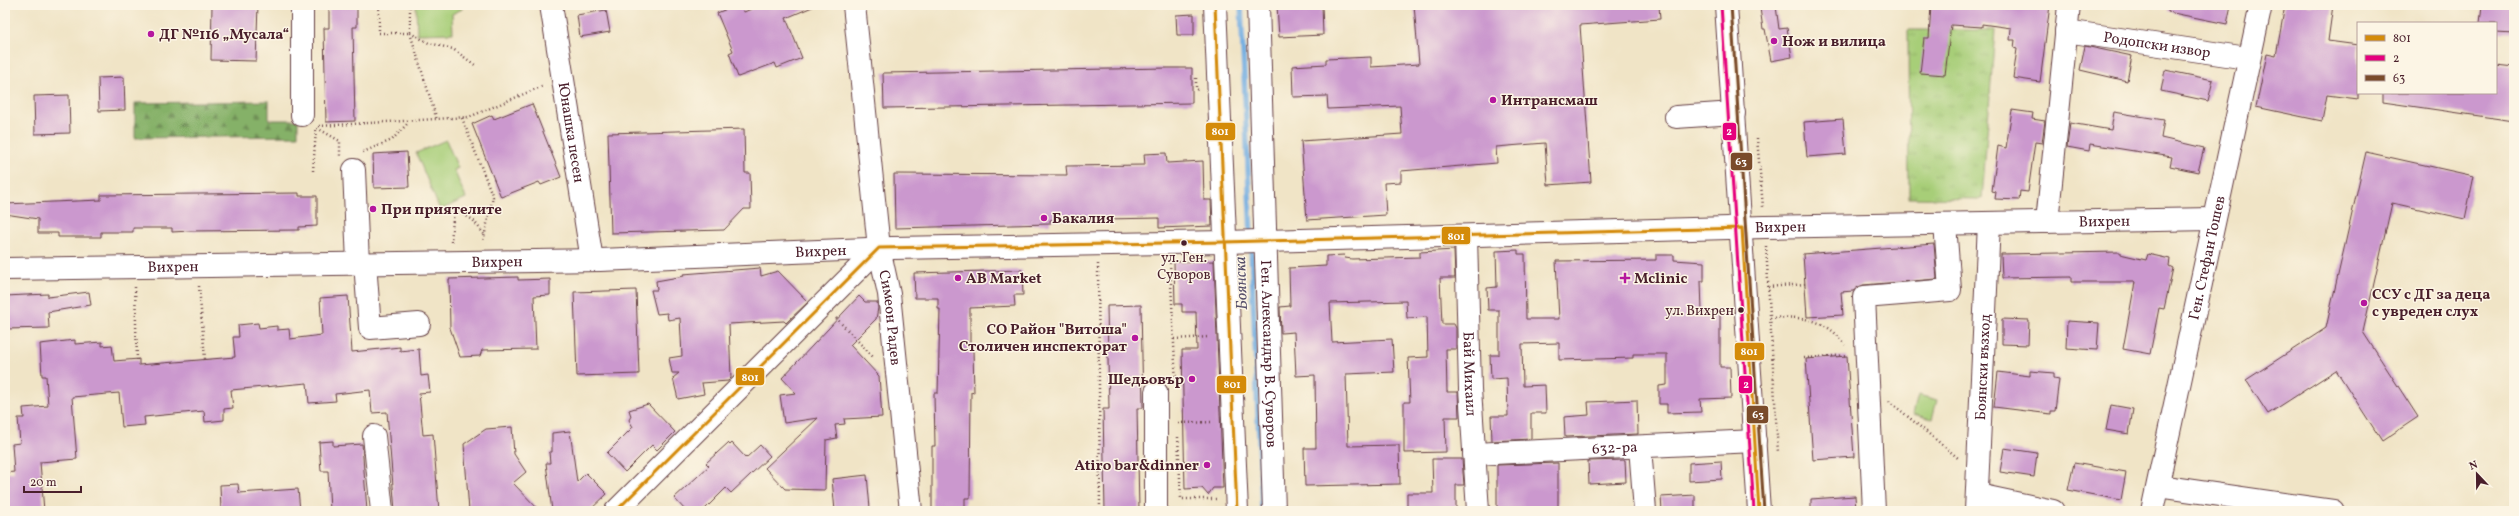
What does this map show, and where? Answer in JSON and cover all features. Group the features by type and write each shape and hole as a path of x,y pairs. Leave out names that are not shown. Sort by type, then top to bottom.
{"street":[{"path":"302,5 312,123"},
{"name":"Юнашка песен","path":"551,5 564,77 592,260"},
{"name":"Симеон Радев","path":"854,5 879,248 889,294 911,511"},
{"path":"1215,5 1237,505"},
{"name":"Ген. Александър В. Суворов","path":"1258,5 1265,161 1265,240 1274,511"},
{"path":"1726,5 1742,228 1759,511"},
{"path":"2047,222 2069,5"},
{"name":"Ген. Стефан Тошев","path":"2152,511 2247,58 2261,5"},
{"name":"Родопски извор","path":"2066,31 2247,58"},
{"path":"1676,117 1734,113"},
{"path":"348,166 370,328 419,324"},
{"name":"Вихрен","path":"5,269 592,260 879,248 1225,242 1765,227 2213,219"},
{"name":"Боянски възход","path":"1977,494 1989,223"},
{"path":"1874,511 1864,298 1950,290 1945,224"},
{"name":"Бай Михаил","path":"1466,236 1474,454 1478,511"},
{"path":"616,511 879,248"},
{"path":"1156,511 1166,389"},
{"path":"374,436 382,511"},
{"name":"632-ра","path":"1474,454 1755,441"},
{"path":"1640,447 1645,511"},
{"path":"2158,486 2333,511"},
{"path":"1977,494 2053,511"}],"path":[{"path":"379,5 379,33 410,33 429,43 453,49 475,65"},
{"path":"410,5 410,33 437,120"},
{"path":"312,123 408,122 469,117 564,77"},
{"path":"451,262 454,209 473,220 481,228 484,234 493,198 462,118"},
{"path":"370,149 392,140 408,122"},
{"path":"312,123 340,141 348,166"},
{"path":"1756,129 1765,227 1778,456"},
{"path":"313,171 315,140"},
{"path":"1166,389 1174,339 1169,243"},
{"path":"1097,244 1100,511"},
{"path":"134,267 137,360"},
{"path":"1768,287 1805,284"},
{"path":"199,289 205,359"},
{"path":"1770,318 1797,316 1813,320 1837,333 1846,347 1847,355"},
{"path":"838,320 877,362"},
{"path":"1174,339 1229,335"},
{"path":"1804,358 1851,354"},
{"path":"1869,385 1977,494"},
{"path":"1177,416 1181,499 1237,505"},
{"path":"1178,423 1233,421"}],"green space":[{"path":"416,5 462,5 462,9 452,14 453,33 417,34"},
{"path":"1908,30 1995,30 1982,199 1909,198"},
{"path":"269,101 269,120 298,120 298,136 135,138 135,103"},
{"path":"446,140 458,168 454,170 466,198 440,210 416,153"},
{"path":"1918,395 1937,400 1932,419 1913,414"}],"building":[{"path":"212,5 258,5 256,61 211,60"},
{"path":"329,5 357,5 357,27 353,27 355,121 326,122 324,28 329,28"},
{"path":"737,5 741,5 744,12 761,5 817,5 786,18 802,58 777,68 775,63 738,77 729,53 733,51 717,13"},
{"path":"1277,5 1322,5 1323,35 1279,37"},
{"name":"Интрансмаш","path":"1414,5 1659,5 1660,19 1580,25 1591,182 1548,185 1545,143 1496,147 1497,163 1401,171 1401,182 1384,183 1386,215 1307,220 1301,141 1402,134 1400,106 1328,109 1327,96 1293,97 1292,66 1326,64 1326,59 1371,57 1371,67 1419,64"},
{"path":"1931,5 2050,5 2040,82 2013,78 2017,49 2014,48 2015,40 2010,40 2011,28 1982,24 1982,27 1951,25 1945,75 1920,73 1924,38 1929,38"},
{"path":"2168,5 2231,5 2227,24 2168,12"},
{"path":"2285,5 2333,5 2328,41 2357,45 2358,99 2327,95 2322,121 2256,107 2267,54 2276,56"},
{"path":"2482,5 2514,5 2514,34 2497,33 2497,22 2480,22"},
{"path":"1776,6 1779,29 1787,28 1792,57 1771,61 1765,29 1763,29 1760,8"},
{"path":"606,10 610,32 580,37 577,15"},
{"path":"1194,14 1194,35 1177,35 1176,15"},
{"path":"2085,46 2132,56 2127,81 2080,70"},
{"path":"2497,65 2514,67 2514,121 2383,102 2383,94 2497,94"},
{"path":"1192,68 1192,103 884,108 883,73"},
{"path":"2165,70 2213,80 2208,101 2161,91"},
{"path":"124,77 125,110 99,111 98,78"},
{"path":"69,95 70,133 35,134 34,96"},
{"path":"532,104 561,177 541,185 539,182 501,197 472,124 492,115 494,119"},
{"path":"2012,110 2033,113 2032,119 2045,121 2042,143 2035,142 2028,192 2020,191 2019,200 1995,199 1996,192 1992,191 1998,146 2006,148"},
{"path":"2114,112 2164,120 2161,138 2204,148 2198,172 2170,166 2172,157 2090,144 2089,151 2067,147 2070,123 2111,130"},
{"path":"1843,119 1846,154 1807,157 1804,122"},
{"path":"744,129 745,173 750,173 751,209 744,209 724,230 611,233 608,133"},
{"path":"407,152 409,187 374,188 373,154"},
{"path":"2366,152 2474,176 2465,219 2392,203 2363,332 2418,417 2382,441 2336,370 2268,414 2246,380 2326,328"},
{"path":"1166,153 1167,163 1203,161 1204,200 1211,200 1212,226 1159,228 1159,218 1050,220 1050,224 895,228 894,174 1067,175 1066,166 1145,165 1144,154"},
{"path":"299,193 299,196 317,196 317,226 299,227 299,230 172,232 172,228 133,228 133,232 101,232 101,237 58,237 58,233 38,233 38,219 5,214 5,204 101,200 101,195"},
{"path":"1934,244 1937,279 1863,285 1853,291 1841,292 1843,315 1807,317 1803,254"},
{"path":"1454,250 1455,278 1440,278 1442,324 1454,324 1456,328 1456,349 1446,349 1447,392 1458,392 1459,417 1445,417 1446,452 1404,453 1404,402 1410,402 1408,358 1428,357 1427,317 1407,318 1406,301 1330,303 1332,342 1392,339 1394,372 1346,374 1348,446 1399,445 1400,484 1305,486 1304,448 1316,448 1315,375 1296,376 1294,332 1281,333 1280,307 1290,306 1289,268 1326,266 1326,256 1344,255 1345,258 1352,259 1420,257 1420,252"},
{"path":"1518,250 1518,254 1525,254 1526,319 1559,319 1556,261 1656,260 1656,255 1674,255 1674,260 1704,262 1704,281 1701,281 1702,312 1720,312 1720,367 1730,367 1731,398 1700,399 1701,412 1667,413 1667,404 1659,404 1659,386 1667,385 1667,354 1633,354 1633,358 1559,360 1559,343 1522,344 1523,386 1545,385 1546,413 1531,413 1531,439 1492,441 1491,416 1508,416 1507,378 1491,379 1490,355 1499,355 1499,310 1488,310 1487,288 1497,287 1496,251"},
{"path":"2120,252 2120,254 2146,260 2148,254 2170,259 2169,266 2173,268 2164,309 2159,308 2150,354 2123,349 2135,282 2071,282 2071,277 2002,278 2001,254"},
{"path":"1214,261 1223,488 1213,488 1208,495 1202,488 1185,489 1182,350 1197,350 1196,312 1182,312 1182,304 1175,304 1174,262"},
{"path":"760,268 761,276 778,271 808,302 786,323 784,321 729,324 731,378 728,381 702,383 704,394 678,399 673,378 679,373 672,373 669,358 682,356 680,318 668,320 667,313 657,314 651,290 657,290 656,281 684,276 683,274"},
{"path":"1022,270 1023,295 1014,295 1015,306 970,308 970,349 973,350 974,393 971,392 970,498 965,498 965,511 932,511 932,446 935,446 934,393 938,393 940,309 938,309 938,298 915,298 914,273"},
{"path":"518,277 518,280 550,279 550,295 534,296 536,349 482,350 480,356 460,357 450,328 449,279"},
{"path":"636,290 639,374 577,376 574,292"},
{"path":"89,292 91,305 48,312 49,328 5,329 5,296 48,294 48,297"},
{"path":"348,296 352,352 400,347 400,351 419,349 421,376 428,375 430,392 419,393 423,435 433,434 439,511 395,511 387,412 372,413 370,390 335,394 336,401 309,403 307,383 231,390 233,408 224,409 224,420 205,422 204,411 144,417 145,425 122,427 119,393 72,397 77,459 40,462 44,511 5,511 5,473 14,472 12,444 20,443 18,418 24,418 23,408 48,406 46,376 42,376 40,344 75,340 75,344 102,342 102,346 112,345 114,361 139,359 139,365 235,357 233,337 239,337 238,325 258,323 259,328 277,326 277,330 289,329 290,339 322,335 320,298"},
{"path":"859,296 865,302 877,302 878,308 876,319 850,345 879,376 882,417 844,419 845,424 835,425 837,438 826,440 825,490 785,489 765,468 818,418 784,423 780,395 796,393 782,378"},
{"path":"1141,305 1143,408 1137,408 1139,511 1105,511 1103,409 1109,409 1107,306"},
{"path":"2002,319 2029,320 2028,345 2002,344"},
{"path":"2067,321 2099,323 2097,350 2066,348"},
{"path":"1847,356 1854,457 1813,460 1806,359"},
{"path":"2030,371 2054,373 2054,378 2059,379 2055,411 2051,411 2051,414 1994,407 1998,372 2030,376"},
{"path":"1637,400 1638,434 1565,437 1564,417 1589,415 1588,402"},
{"path":"648,404 675,432 657,450 652,445 625,472 607,453 633,427 629,420 631,416 629,410"},
{"path":"2111,405 2133,409 2129,434 2106,430"},
{"path":"512,427 514,454 526,472 513,483 540,511 469,511 464,444 486,429"},
{"path":"570,431 577,482 586,473 607,494 589,511 552,511 546,463 550,463 549,452 552,452 552,433"},
{"path":"333,441 333,446 362,444 367,511 330,511 328,471 321,471 319,442"},
{"path":"728,443 730,445 732,443 746,458 760,445 770,456 731,493 726,488 703,511 686,511 674,498 709,466 706,463"},
{"path":"2004,448 2037,453 2034,477 2000,472"},
{"path":"1432,459 1462,459 1464,485 1456,485 1456,511 1407,511 1407,493 1433,493"},
{"path":"1625,460 1626,482 1589,484 1588,461"},
{"path":"1721,461 1722,479 1689,481 1689,463"},
{"path":"1558,463 1558,511 1497,511 1497,465"},
{"path":"2074,463 2126,472 2121,500 2068,490"},
{"path":"867,475 870,508 835,511 832,479"},
{"path":"238,484 239,493 298,489 300,511 221,511 220,485"},
{"path":"1695,495 1695,511 1662,511 1661,497"},
{"path":"1855,496 1856,511 1811,511 1811,499"}],"waterway":[{"name":"Боянска","path":"1241,5 1251,237"},
{"name":"Боянска","path":"1251,246 1262,511"}],"transit line":[{"name":"801","path":"1215,5 1237,511"},
{"name":"2","path":"1721,5 1754,511"},
{"name":"63","path":"1731,5 1764,511"},
{"name":"801","path":"616,511 879,248 1225,242 1742,228 1759,511"}],"place":[{"name":"ДГ №116 „Мусала“","path":"151,34"},
{"name":"Нож и вилица","path":"1774,41"},
{"name":"Интрансмаш","path":"1493,100"},
{"name":"При приятелите","path":"373,209"},
{"name":"Бакалия","path":"1044,218"},
{"name":"ул. Ген. Суворов","path":"1184,243"},
{"name":"AB Market","path":"958,278"},
{"name":"Mclinic","path":"1625,278"},
{"name":"ССУ с ДГ за деца с увреден слух","path":"2364,303"},
{"name":"ул. Вихрен","path":"1741,310"},
{"name":"СО Район \"Витоша\" Столичен инспекторат","path":"1135,338"},
{"name":"Шедьовър","path":"1192,379"},
{"name":"Atiro bar&dinner","path":"1207,465"}]}
